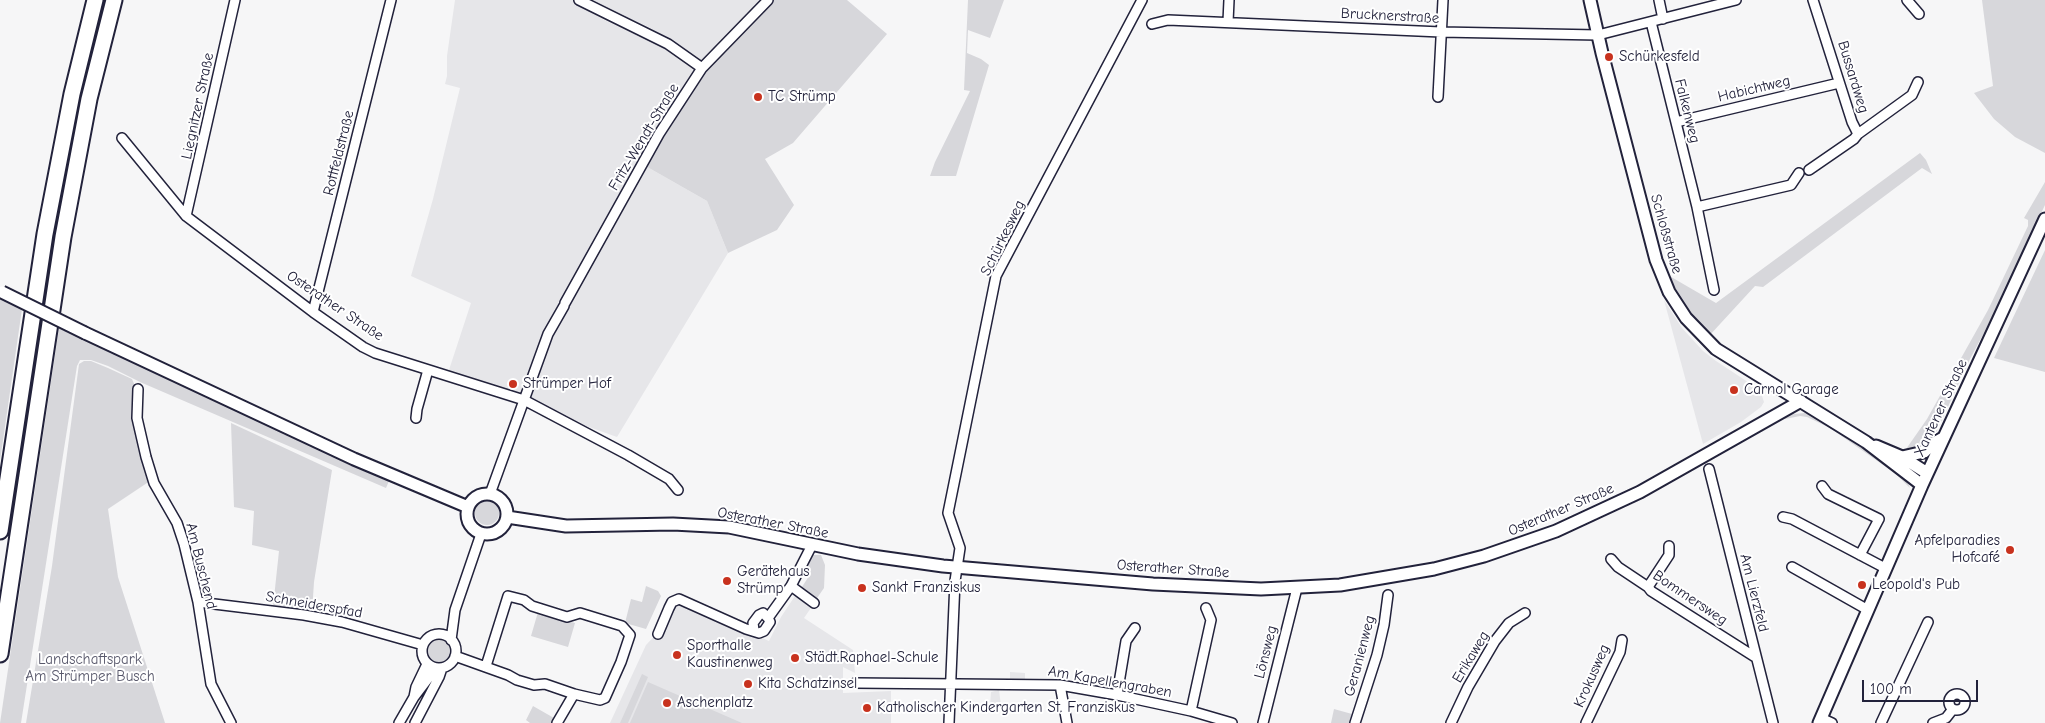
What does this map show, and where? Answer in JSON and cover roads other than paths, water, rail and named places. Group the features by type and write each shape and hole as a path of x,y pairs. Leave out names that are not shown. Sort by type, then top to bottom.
{"highway":[{"path":"0,531 47,225 72,94 95,0"},
{"path":"0,654 63,237 90,99 114,0"}],"main road":[{"name":"Schloßstraße","path":"1590,0 1656,260 1668,292 1686,318 1706,340 1736,361 1866,442 1922,485"},
{"name":"Xantener Straße","path":"1824,721 1885,568 2045,219"},
{"path":"1,292 354,459 463,505 468,520 475,530 481,534 496,533 505,524 507,511 501,500 490,494 477,497 463,505"},
{"name":"Osterather Straße","path":"507,517 566,526 702,525 740,529 858,554 958,567 1226,589 1297,588 1368,581 1424,571 1484,556 1528,542 1582,520 1640,492 1801,400"},
{"path":"1902,457 1924,452 1932,444 1943,438"},
{"name":"Schloßstraße","path":"1866,442 1902,457 1927,473"}],"street":[{"name":"Liegnitzer Straße","path":"186,216 188,214 234,0"},
{"name":"Rottfeldstraße","path":"313,312 391,0"},
{"path":"578,0 600,9 668,44 702,68"},
{"path":"600,9 604,0"},
{"name":"Fritz-Wendt-Straße","path":"490,494 548,334 659,134 702,68 768,0"},
{"name":"Schürkesweg","path":"949,723 955,581 960,548 948,514 996,276 1142,0"},
{"path":"1228,22 1229,0"},
{"path":"1438,97 1443,0"},
{"path":"1658,0 1663,19"},
{"name":"Brucknerstraße","path":"1152,24 1168,20 1441,32 1598,35 1736,0"},
{"name":"Bussardweg","path":"1813,0 1852,122 1858,134"},
{"path":"1907,0 1919,14"},
{"name":"Falkenweg","path":"1652,22 1697,207 1714,290"},
{"name":"Bussardweg","path":"1810,170 1912,95 1918,82"},
{"name":"Habichtweg","path":"1676,122 1839,83"},
{"name":"Osterather Straße","path":"122,138 186,216 313,312 363,347 375,353 524,400 670,479 678,490"},
{"path":"1697,207 1790,185 1798,173"},
{"path":"416,418 428,370"},
{"name":"Am Buschend","path":"138,389 137,418 144,450 154,483 177,523 184,544 198,602 211,684 231,723"},
{"name":"Am Lierzfeld","path":"1709,469 1773,723"},
{"path":"1822,486 1828,494 1880,519 1860,555"},
{"path":"1783,517 1885,568"},
{"path":"451,640 455,610 481,534"},
{"path":"658,634 672,602 679,599 746,629 754,630 753,623 759,615 762,614 768,618 791,586 812,545"},
{"path":"1648,587 1669,555 1669,546"},
{"name":"Bommersweg","path":"1611,559 1618,567 1652,591 1755,657"},
{"path":"1792,567 1868,610"},
{"path":"791,586 814,603"},
{"name":"Lönsweg","path":"1263,723 1297,588"},
{"name":"Geranienweg","path":"1355,723 1382,633 1388,595"},
{"path":"455,656 486,666 517,680 534,685 545,684 574,694 603,700 630,635 622,626 580,613 566,617 532,606 524,600 508,596 486,666"},
{"name":"Schneiderspfad","path":"198,602 332,620 404,638 423,645"},
{"path":"1191,711 1211,620 1206,608"},
{"path":"414,697 416,687 426,664 422,655 423,645 429,637 439,634 455,610"},
{"name":"Erikaweg","path":"1451,723 1468,687 1495,641 1509,623 1525,613"},
{"path":"1881,723 1928,622"},
{"path":"1117,694 1126,641 1135,628"},
{"path":"399,723 414,697 439,668 450,664 455,656 455,647 451,640 439,634"},
{"name":"Krokusweg","path":"1586,723 1620,652 1622,640"},
{"path":"426,664 439,668"},
{"path":"417,722 440,677 439,668"},
{"name":"Am Kapellengraben","path":"855,683 1060,685 1117,694 1191,711 1232,723"},
{"path":"1060,685 1067,723"},
{"path":"557,723 574,694"},
{"path":"1933,723 1946,718 1953,709"}],"place":[{"name":"Schürkesfeld","path":"1609,57"},
{"name":"TC Strümp","path":"758,97"},
{"name":"Strümper Hof","path":"513,384"},
{"name":"Carnol Garage","path":"1734,390"},
{"name":"Apfelparadies Hofcafé","path":"2010,550"},
{"name":"Gerätehaus Strümp","path":"727,581"},
{"name":"Leopold's Pub","path":"1862,585"},
{"name":"Sankt Franziskus","path":"862,588"},
{"name":"Sporthalle Kaustinenweg","path":"677,655"},
{"name":"Städt.Raphael-Schule","path":"795,658"},
{"name":"Kita Schatzinsel","path":"748,684"},
{"name":"Aschenplatz","path":"667,703"},
{"name":"Katholischer Kindergarten St. Franziskus","path":"867,708"}],"park label":[{"name":"Landschaftspark Am Strümper Busch","path":"90,668"}]}
